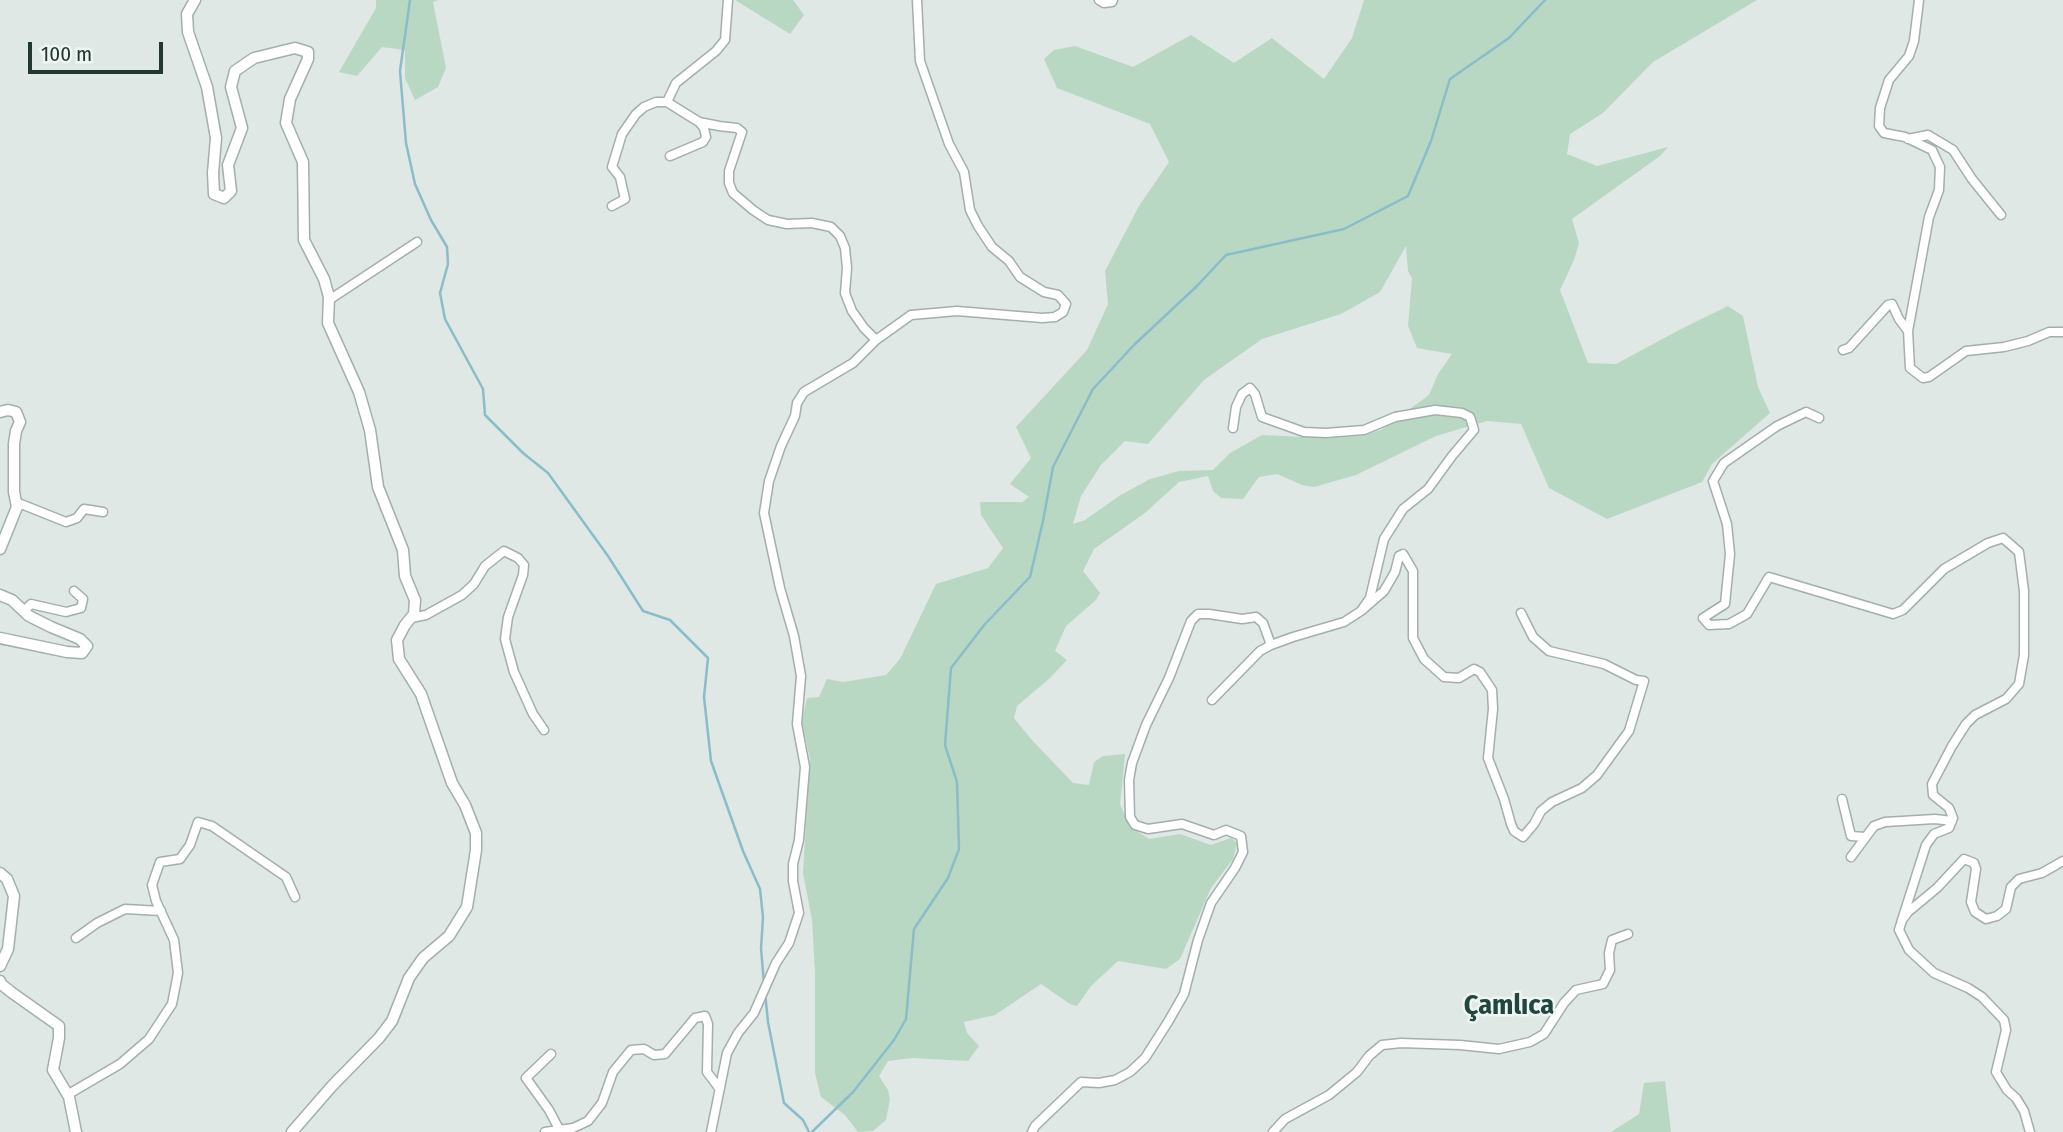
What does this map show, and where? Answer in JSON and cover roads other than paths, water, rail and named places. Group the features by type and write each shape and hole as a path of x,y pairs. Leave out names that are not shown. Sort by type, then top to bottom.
{"street":[{"path":"195,0 187,14 188,32 207,87 216,138 214,194 224,198 231,191 228,165 242,128 231,87 235,71 254,58 295,48 308,52 308,59 290,99 286,123 303,162 303,240 324,279 329,300 328,323 359,392 370,430 378,487 403,550 405,576 415,600 414,614 404,625 397,640 399,659 421,694 452,783 465,805 476,833 467,907 449,936 423,958 409,978 392,1021 379,1038 292,1132"},
{"path":"667,102 676,83 716,51 725,40 728,0"},
{"path":"711,1132 727,1053 754,1013 776,963 789,943 799,914 793,864 799,840 805,767 797,724 800,677 794,636 780,588 764,513 765,497 797,404 803,392 853,363 876,340 911,315 957,311 1042,318 1055,317 1063,312 1066,304 1058,295 1044,292 1020,277 1009,261 992,247 970,210 964,172 949,144 920,61 917,0"},
{"path":"1099,0 1104,3 1113,0"},
{"path":"1919,0 1914,41 1909,57 1889,80 1880,108 1879,126 1884,133 1908,139 1932,150 1940,167 1939,190 1929,217 1908,331 1910,368 1923,377 1929,377 1966,351 2004,347 2049,332 2063,332"},
{"path":"612,206 625,199 620,177 612,167 622,134 636,114 656,102 667,102 704,128 706,137 703,142 670,156"},
{"path":"699,122 737,128 742,132 729,171 729,183 733,192 753,210 768,220 787,224 812,223 831,228 840,236 845,248 847,268 845,293 852,311 876,340"},
{"path":"1908,139 1928,135 1953,150 1972,180 2001,215"},
{"path":"329,300 417,242"},
{"path":"1843,350 1849,348 1888,305 1892,304 1908,331"},
{"path":"1233,428 1236,407 1242,394 1250,388 1255,394 1262,417 1304,432 1364,430 1395,416 1436,410 1462,413 1470,417 1474,430 1469,439 1452,456 1428,489 1404,509 1384,539 1370,598 1361,611"},
{"path":"0,412 16,412 20,422 14,444 17,507 0,549"},
{"path":"1819,418 1806,412 1777,426 1724,463 1713,481 1727,524 1729,580 1725,604 1703,618 1709,625 1729,624 1747,614 1769,577 1893,614 1903,610 1944,569 1988,543 2003,538 2019,552 2024,591 2024,655 2019,684 2006,699 1975,715 1966,724 1932,784 1933,795 1949,808 1954,818 1949,828 1934,834 1926,845 1899,930 1909,950 1934,973 1982,997 2004,1020 2006,1030 1996,1072 2024,1111 2030,1132"},
{"path":"17,507 22,504 66,522 77,518 85,509 103,512"},
{"path":"411,618 426,615 462,595 474,584 485,566 504,551 518,558 524,565 523,575 508,617 505,639 514,672 533,714 544,730"},
{"path":"1212,700 1261,651 1271,645 1344,622 1361,611 1384,591 1395,572 1399,556 1403,554 1413,571 1413,638 1424,659 1444,677 1459,678 1474,669 1480,671 1492,690 1493,709 1488,758 1514,831 1523,836 1541,811 1552,802 1583,788 1597,775 1629,731 1644,681 1636,680 1604,664 1549,651 1533,637 1521,614"},
{"path":"25,610 31,604 66,612 81,608 83,599 74,592"},
{"path":"0,595 12,600 29,616 80,639 86,646 82,653 67,652 0,638"},
{"path":"1032,1132 1081,1082 1115,1080 1130,1072 1145,1058 1184,993 1211,903 1236,868 1243,852 1241,836 1226,830 1214,835 1182,824 1148,829 1135,825 1130,817 1129,780 1132,763 1191,621 1198,614 1242,619 1256,617 1263,623 1271,645"},
{"path":"1842,799 1851,836 1865,837"},
{"path":"1851,856 1874,826 1885,822 1935,819 1952,821"},
{"path":"67,1095 120,1065 149,1040 172,1004 178,973 174,940 152,886 160,862 180,859 190,845 198,822 212,826 286,877 295,897"},
{"path":"1902,920 1964,859 1974,863 1976,869 1971,902 1975,912 1986,919 1997,916 2006,909 2011,887 2019,879 2042,873 2063,861"},
{"path":"0,873 7,879 15,896 8,949 0,966"},
{"path":"76,938 97,923 125,909 161,911"},
{"path":"1273,1132 1285,1119 1329,1095 1357,1072 1382,1045 1429,1044 1499,1049 1530,1042 1544,1034 1576,990 1603,984 1610,970 1609,953 1612,940 1628,934"},
{"path":"0,981 59,1026 53,1070 67,1095 76,1132"},
{"path":"545,1132 573,1128 587,1121 603,1104 613,1072 631,1049 644,1049 654,1055 665,1054 695,1018 705,1016 708,1024 706,1072 719,1088"},
{"path":"551,1054 526,1078 550,1111 559,1129"}],"waterway":[{"path":"410,0 400,71 406,143 415,184 447,247 448,264 440,293 445,319 483,389 485,415 523,453 548,473 608,556 643,611 670,620 708,658 704,697 711,761 743,851 760,889 764,983"},
{"path":"812,1132 853,1092 894,1040 906,1019 914,929 948,878 959,849 957,782 945,745 951,668 985,624 1030,577 1053,467 1093,389 1226,255 1344,229 1408,196 1431,141 1450,79 1509,38 1545,0"},
{"path":"765,993 784,1103 803,1120 809,1132"}],"district":[{"name":"Çamlıca","path":"1509,1006"}]}
